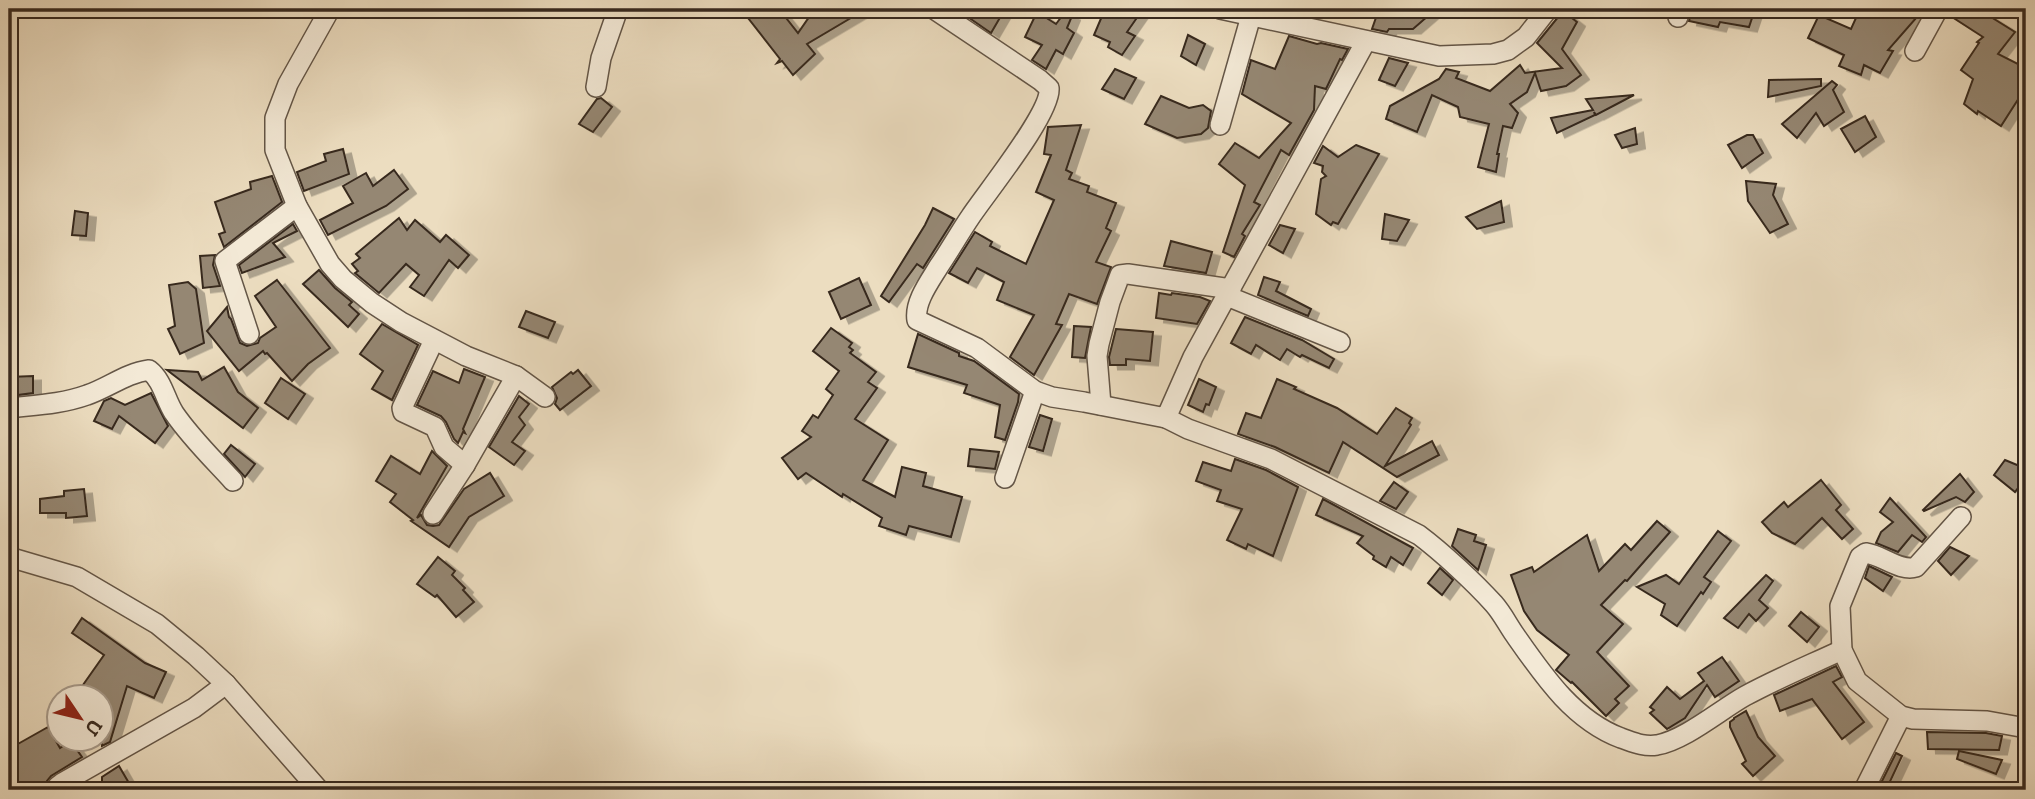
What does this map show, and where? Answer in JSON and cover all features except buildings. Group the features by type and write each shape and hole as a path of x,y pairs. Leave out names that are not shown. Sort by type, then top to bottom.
{"street":[{"path":"330,9 288,84 275,118 275,150 297,206 330,264 343,279 372,303 433,340 516,376 545,397"},
{"path":"596,87 601,58 618,9"},
{"path":"934,9 1040,80 1049,88 1050,94 1039,119 971,216 929,282 916,311 917,320 977,348 1035,391 1052,397 1166,418 1188,429 1271,459 1419,535 1436,547 1494,605 1559,694 1590,722 1615,736 1641,745 1658,745 1722,712 1745,696 1842,650"},
{"path":"1220,9 1439,56 1493,54 1508,50 1526,37 1548,9"},
{"path":"1915,51 1938,9"},
{"path":"1220,125 1251,16"},
{"path":"1166,418 1193,356 1366,41"},
{"path":"249,334 225,261 297,206"},
{"path":"1101,405 1097,356 1110,302 1120,275 1128,274 1229,292 1340,342"},
{"path":"433,340 402,408 403,412 435,427 444,447 465,465"},
{"path":"9,408 68,401 88,395 137,372 149,370 157,377 176,415 233,481"},
{"path":"433,514 465,465 516,376"},
{"path":"1005,478 1035,391"},
{"path":"1962,517 1916,567 1903,567 1873,554 1866,553 1860,557 1840,607 1842,650 1857,681 1901,716 1913,719 1987,721 2026,728"},
{"path":"9,557 77,577 157,624 226,684 319,790"},
{"path":"58,790 62,783 194,708 226,684"},
{"path":"1864,790 1901,716"}]}
